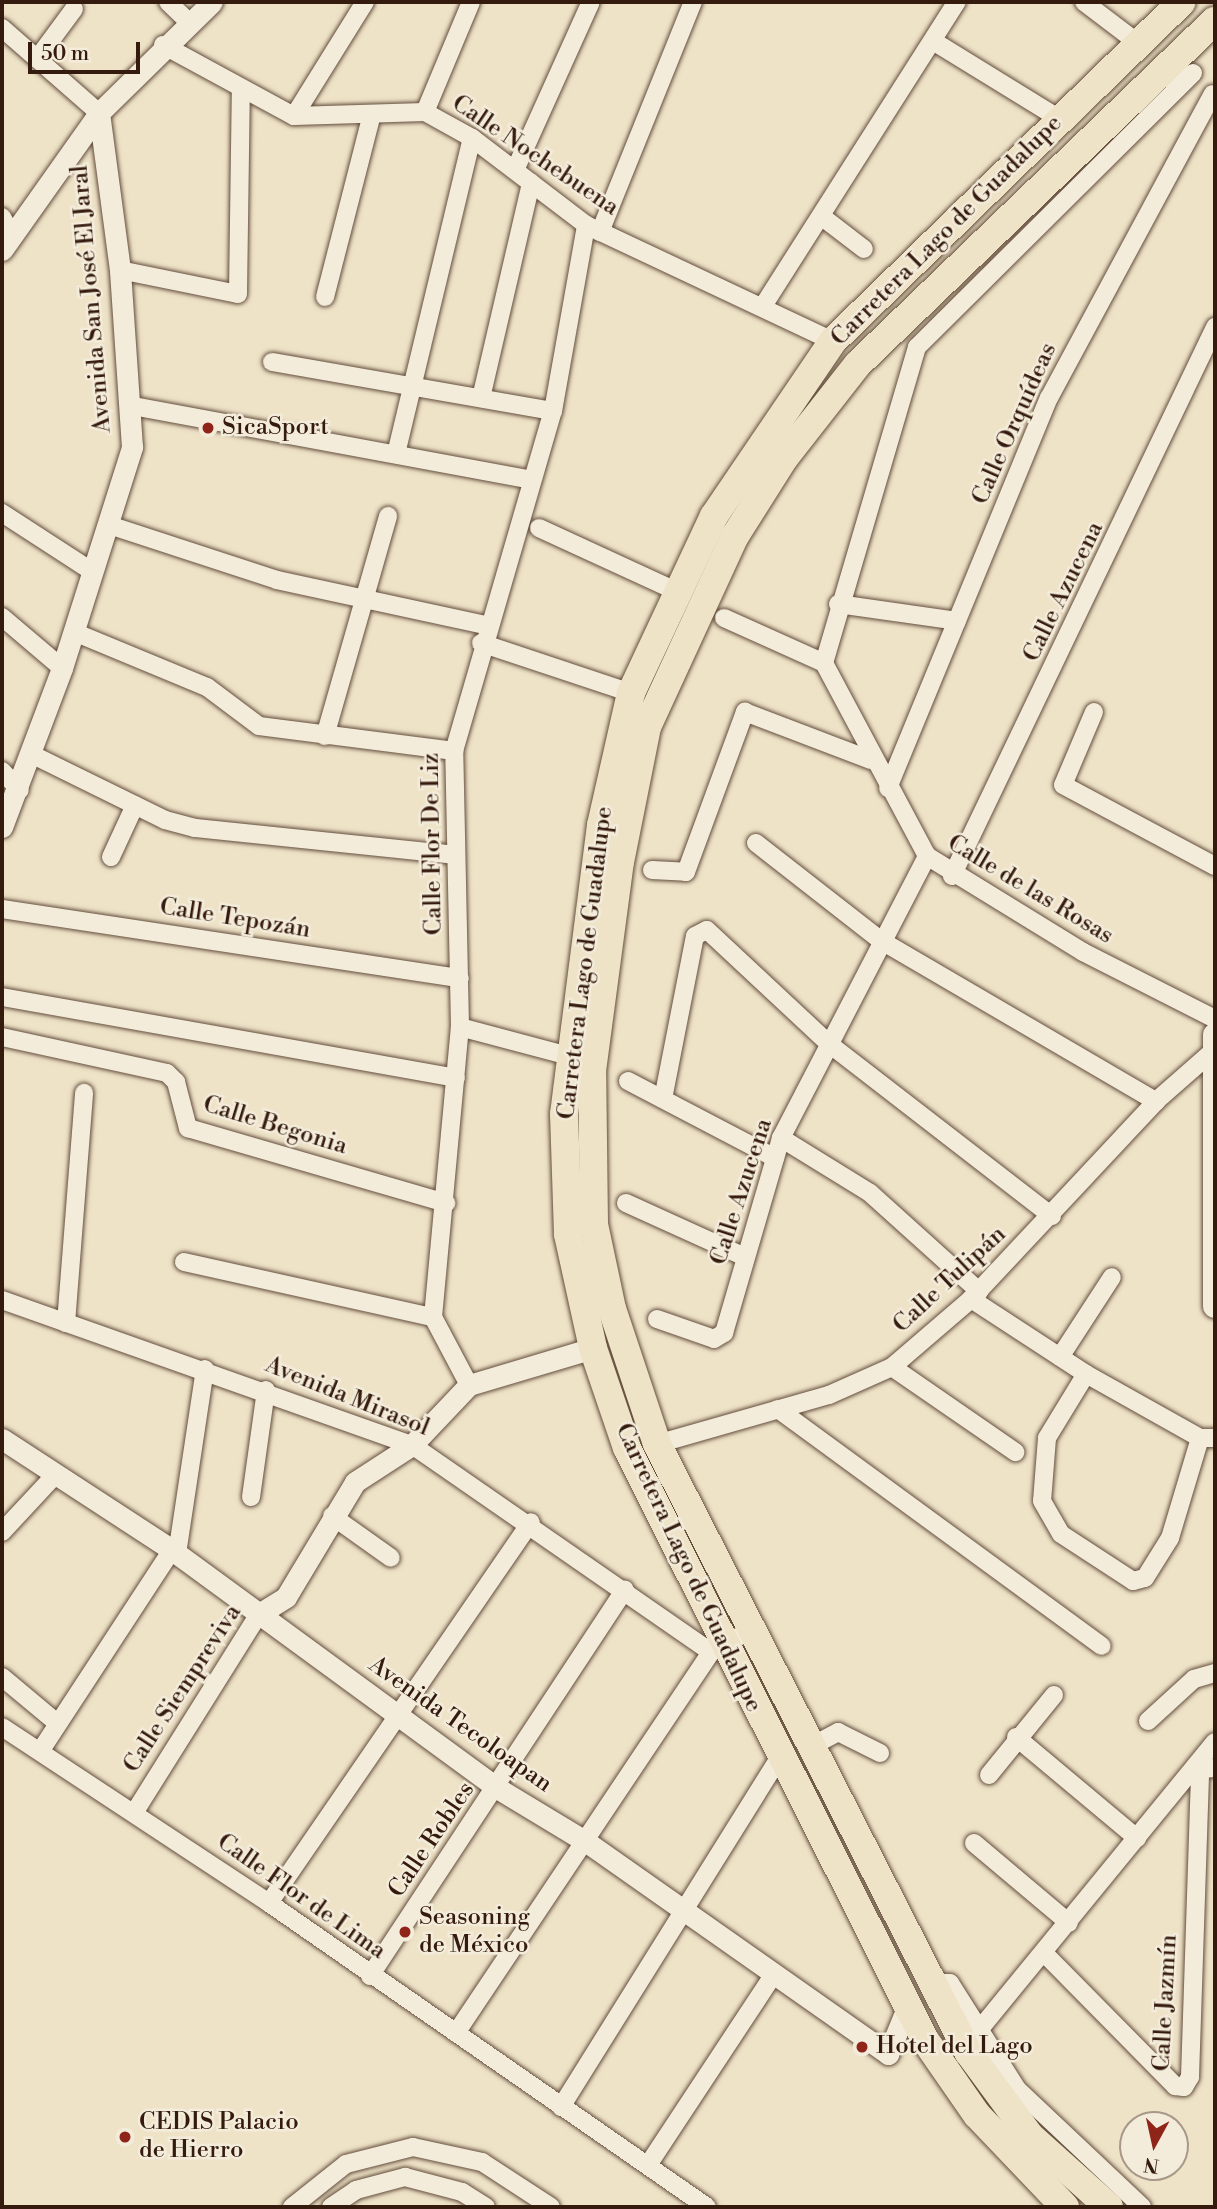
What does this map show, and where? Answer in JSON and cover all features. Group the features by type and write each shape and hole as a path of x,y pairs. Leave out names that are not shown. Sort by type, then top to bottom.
{"main road":[{"name":"Carretera Lago de Guadalupe","path":"1065,2207 985,2125 925,2040 779,1758 717,1649 627,1448 593,1348 567,1222 569,1056 601,825 631,693 676,591 714,516 833,341 1181,2"},
{"name":"Carretera Lago de Guadalupe","path":"1109,2207 1053,2161 1000,2098 931,1983 749,1631 657,1444 612,1308 593,1188 592,1071 632,782 670,667 735,536 785,457 894,330 1135,98 1186,66 1215,21"},
{"path":"1108,74 1135,98"},
{"path":"1214,1043 1215,1306"}],"street":[{"path":"168,2 189,22"},
{"path":"5,234 99,113 163,45 212,2"},
{"path":"294,116 365,2"},
{"path":"425,112 471,2"},
{"path":"515,170 591,2"},
{"name":"Calle Flor De Liz","path":"433,1317 446,1203 460,1027 454,751 481,643 528,479 552,411 593,229 693,2"},
{"path":"763,306 933,41 955,2"},
{"path":"1084,2 1138,43"},
{"path":"37,59 74,9"},
{"path":"2,28 99,113"},
{"path":"933,41 1060,119"},
{"name":"Calle Nochebuena","path":"163,45 241,90 294,116 371,118 425,112 472,138 593,229 763,306 833,341"},
{"path":"724,618 824,663 838,604 917,347 1186,66 1214,96"},
{"path":"120,271 238,293 241,90"},
{"name":"Calle Orquídeas","path":"888,788 1049,398 1214,96"},
{"name":"Avenida San José El Jaral","path":"2,827 33,755 128,471 133,406 120,271 99,113"},
{"path":"325,296 371,118"},
{"path":"396,454 472,138"},
{"path":"481,398 531,183"},
{"path":"821,216 864,249"},
{"name":"Calle Azucena","path":"953,876 1215,327"},
{"path":"894,330 917,347"},
{"path":"272,362 412,384 552,411"},
{"path":"133,406 528,479"},
{"path":"2,513 93,572"},
{"path":"325,736 388,516"},
{"path":"109,525 277,580 486,625"},
{"path":"539,528 676,591"},
{"path":"838,604 957,621"},
{"path":"2,617 62,668"},
{"path":"74,632 207,687 259,726 454,751"},
{"path":"481,643 631,693"},
{"name":"Calle de las Rosas","path":"824,663 871,760 927,856 953,876 1215,1020"},
{"path":"652,870 686,872 745,712 871,760"},
{"path":"1094,712 1063,785 1215,866"},
{"path":"33,755 135,805 195,828 455,855"},
{"path":"2,771 19,790"},
{"path":"111,857 135,805"},
{"path":"756,843 880,940 1156,1101"},
{"name":"Calle Azucena","path":"657,1319 721,1338 781,1138 880,940 927,856"},
{"name":"Calle Tepozán","path":"2,909 460,978"},
{"path":"663,1099 699,930 707,930 828,1043 1052,1216"},
{"path":"2,997 456,1078"},
{"path":"460,1027 569,1056"},
{"name":"Calle Begonia","path":"2,1037 167,1073 176,1082 188,1128 446,1203"},
{"name":"Calle Tulipán","path":"657,1444 778,1409 892,1367 975,1295 1052,1216 1156,1101 1214,1043"},
{"path":"628,1081 775,1158"},
{"path":"66,1322 84,1093"},
{"path":"781,1138 870,1193 975,1295 1060,1357 1086,1374 1208,1438 1170,1538 1145,1578 1133,1581 1061,1534 1042,1501 1047,1438 1086,1374"},
{"path":"626,1203 745,1257"},
{"path":"184,1262 433,1317 469,1385"},
{"path":"1060,1357 1112,1277"},
{"name":"Avenida Mirasol","path":"2,1300 266,1390 412,1445 531,1522 625,1590 717,1649"},
{"name":"Calle Siempreviva","path":"134,1813 259,1614 286,1597 332,1516 355,1482 412,1445 469,1385 593,1348"},
{"path":"892,1367 1015,1452"},
{"path":"41,1750 174,1552 205,1369"},
{"path":"251,1497 266,1390"},
{"path":"778,1409 1102,1646"},
{"name":"Avenida Tecoloapan","path":"2,1439 174,1552 398,1713 497,1788 588,1843 684,1909 772,1977 888,2054"},
{"path":"2,1532 56,1474"},
{"path":"332,1516 391,1558"},
{"path":"269,1903 531,1522"},
{"name":"Calle Robles","path":"370,1976 497,1788 625,1590"},
{"path":"456,2033 588,1843 717,1649 749,1631"},
{"path":"1148,1721 1194,1679 1215,1673"},
{"path":"2,1677 57,1723"},
{"path":"989,1775 1022,1741 1054,1695"},
{"name":"Calle Flor de Lima","path":"2,1727 41,1750 269,1903 370,1976 707,2207"},
{"path":"810,1747 838,1732 880,1753"},
{"path":"1022,1741 1137,1838"},
{"path":"979,2030 1137,1838 1207,1768 1215,1742"},
{"path":"561,2107 779,1758"},
{"name":"Calle Jazmín","path":"1044,1953 1175,2086 1184,2087 1190,2077 1207,1768"},
{"path":"974,1843 1069,1923"},
{"path":"648,2165 772,1977"},
{"path":"931,1983 950,1983 979,2030 1034,2108 1142,2207"},
{"path":"888,2054 907,2008"},
{"path":"888,2054 925,2040"},
{"path":"292,2207 346,2164 412,2147 482,2162 551,2207"},
{"path":"331,2207 356,2190 405,2177 462,2192 486,2207"}],"place":[{"name":"SicaSport","path":"208,428"},
{"name":"Seasoning de México","path":"405,1932"},
{"name":"Hotel del Lago","path":"862,2047"},
{"name":"CEDIS Palacio de Hierro","path":"125,2137"}]}
